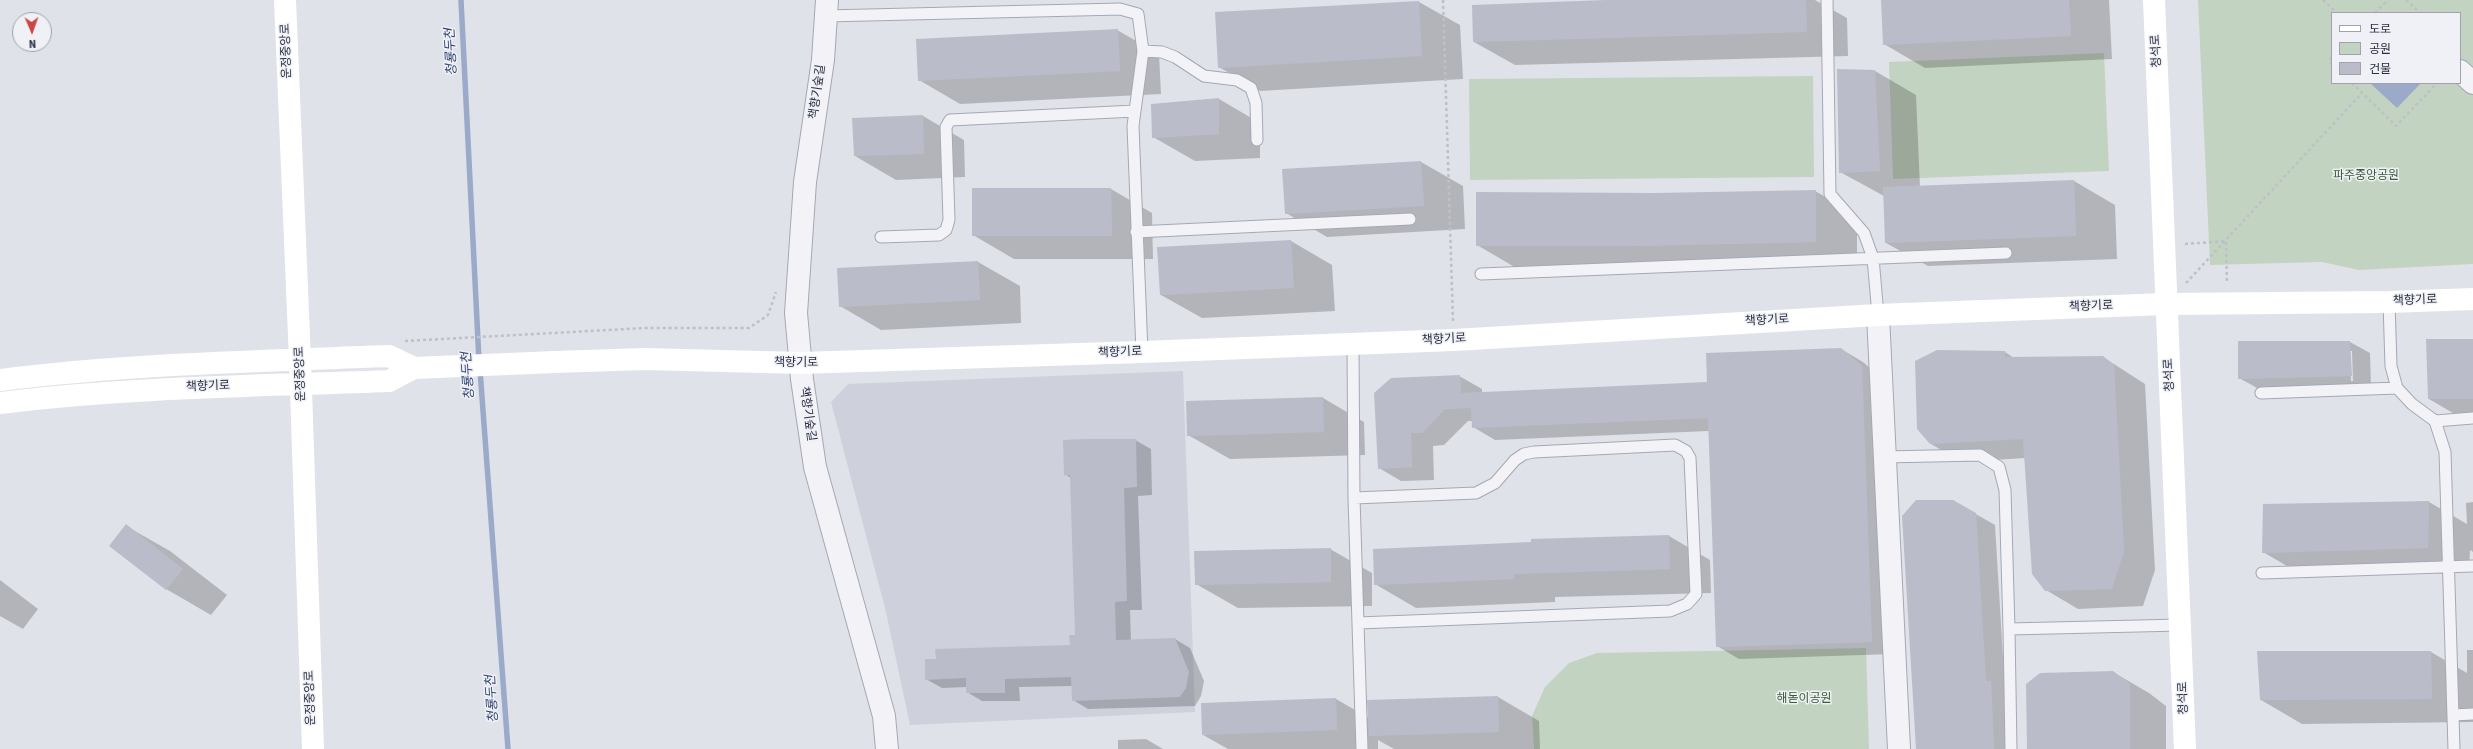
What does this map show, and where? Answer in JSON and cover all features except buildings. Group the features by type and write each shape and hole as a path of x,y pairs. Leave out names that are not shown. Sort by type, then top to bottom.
{"street":[{"name":"운정중앙로","path":"285,0 301,384 313,749"},
{"name":"청석로","path":"2154,0 2185,749"},
{"name":"책향기숲길","path":"826,8 823,60 804,190 796,313 802,380 815,467 880,702 887,749"},
{"path":"2461,72 2473,83"},
{"name":"책향기로","path":"0,404 53,397 174,388 389,381 414,368 555,362 644,359 801,363 1142,352 1454,340 1878,314 2166,304 2389,302 2473,299"},
{"path":"1878,314 1899,749"},
{"name":"책향기로","path":"0,380 46,374 159,366 389,356 414,368"}],"lane":[{"path":"1827,0 1830,194 1864,233 1874,258 1878,314"},
{"path":"826,8 1120,9 1138,14 1143,51 1133,126 1136,232 1142,352"},
{"path":"1143,51 1162,52 1175,57 1204,76 1237,80 1251,88 1256,103 1257,140"},
{"path":"881,237 938,235 946,230 949,220 946,127 950,120 1135,111"},
{"path":"1136,232 1410,219"},
{"path":"1481,274 2006,253"},
{"path":"2389,302 2391,366 2396,388 2412,404 2435,421 2445,452 2454,749"},
{"path":"1352,344 1354,498 1362,749"},
{"path":"2261,392 2396,388"},
{"path":"2435,421 2473,418"},
{"path":"1354,498 1476,493 1495,483 1515,460 1524,454 1534,452 1675,445 1686,451 1690,458 1696,594 1687,604 1670,611 1358,623"},
{"path":"1884,457 1980,455 1999,467 2005,490 2011,749"},
{"path":"2262,573 2473,566"},
{"path":"2009,629 2181,625"},
{"path":"2453,715 2473,714"}],"path":[{"path":"1443,0 1454,340"},
{"path":"2323,0 2336,12"},
{"path":"2376,12 2388,0"},
{"path":"2406,0 2419,12"},
{"path":"2353,84 2396,126 2436,84"},
{"path":"2166,304 2226,242 2362,93"},
{"path":"2164,245 2226,242"},
{"path":"2226,242 2227,303"},
{"path":"436,339 645,328 749,328 768,315 777,284"}],"shaded area":[{"path":"1183,371 1195,712 910,725 886,612 831,402 848,384"}],"green space":[{"name":"파주중앙공원","path":"2198,0 2473,0 2473,264 2359,270 2322,262 2210,265"},
{"path":"2104,53 2109,171 1893,179 1889,62"},
{"path":"1813,76 1814,177 1470,180 1469,79"},
{"name":"해돋이공원","path":"1866,648 1869,749 1534,749 1532,716 1545,687 1569,663 1597,653"}],"water":[{"path":"2371,84 2420,84 2397,108"}],"waterway":[{"name":"청룡두천","path":"461,0 479,361"},
{"name":"청룡두천","path":"480,370 508,749"}]}
